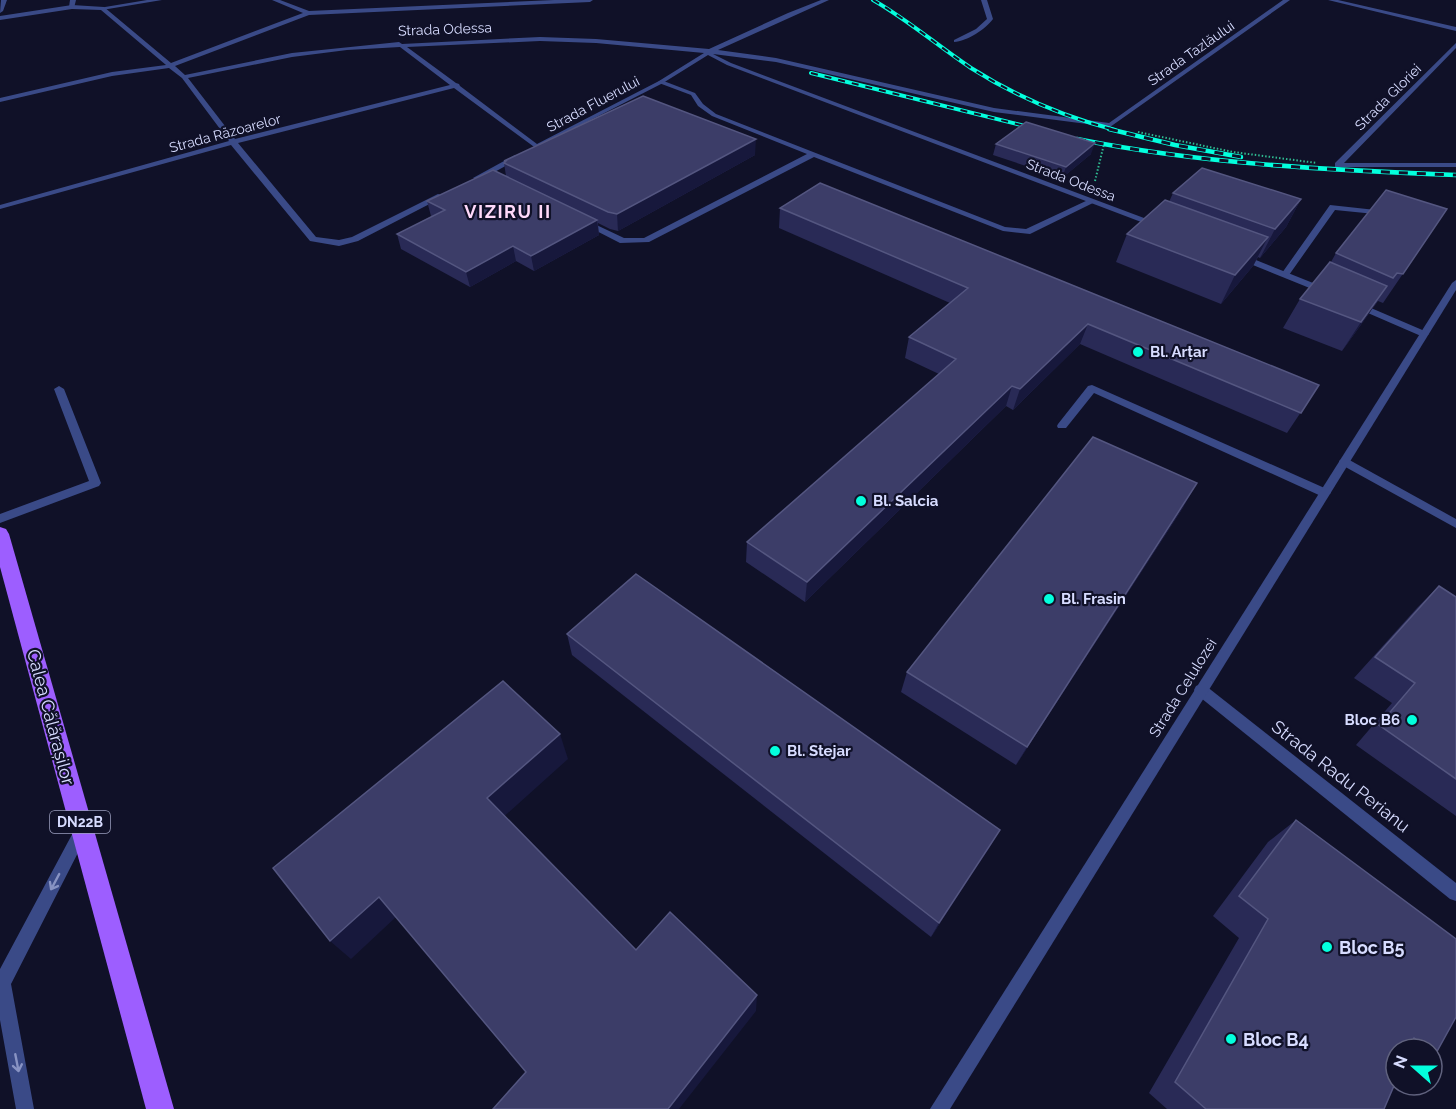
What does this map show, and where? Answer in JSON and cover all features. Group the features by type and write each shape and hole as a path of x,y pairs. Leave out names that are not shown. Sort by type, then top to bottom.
{"main road":[{"name":"Calea Călărașilor","path":"0,534 160,1109"}],"street":[{"path":"0,11 5,0"},
{"path":"72,7 73,0"},
{"path":"0,18 72,7 102,8 159,0"},
{"path":"274,0 308,13"},
{"path":"0,100 112,74 170,66 308,13 590,0"},
{"name":"Strada Fluerului","path":"473,180 660,82 709,52 790,14 826,0"},
{"path":"956,41 986,24 990,19 984,0"},
{"name":"Strada Tazlăului","path":"1110,125 1287,0"},
{"path":"1331,0 1456,29"},
{"path":"102,8 184,77 233,142 313,239 339,243 368,233 452,190"},
{"name":"Strada Odessa","path":"184,77 292,55 399,44 540,39 596,41 776,60 994,110 1110,125"},
{"path":"399,44 457,85 537,147"},
{"name":"Strada Gloriei","path":"1338,165 1456,45"},
{"name":"Strada Odessa","path":"709,52 712,56 729,64 1166,230"},
{"path":"660,82 693,94 700,105 714,115 1003,229 1027,232 1091,202"},
{"name":"Strada Răzoarelor","path":"0,207 233,142 457,85"},
{"path":"580,221 623,241 646,240 814,154"},
{"path":"1338,165 1456,165"},
{"path":"484,174 495,179"},
{"path":"1286,273 1333,207 1391,214"},
{"path":"1232,254 1286,273 1339,297"},
{"name":"Strada Celulozei","path":"939,1109 1456,284"},
{"path":"1350,301 1424,334"},
{"path":"1062,426 1092,388 1324,493"},
{"path":"0,519 95,483 59,389"},
{"path":"1344,461 1456,525"},
{"name":"Strada Radu Perianu","path":"1201,690 1456,893"},
{"path":"25,1109 2,983 82,831"}],"path":[{"path":"1110,125 1233,152 1338,165"}],"building":[{"path":"643,96 756,139 617,214 608,212 504,163 506,161 504,161"},
{"path":"1026,122 1095,143 1066,167 996,144"},
{"path":"1202,168 1301,199 1275,229 1173,193"},
{"path":"493,170 597,220 531,256 513,246 466,272 397,234 445,210 427,201"},
{"path":"820,183 1319,385 1301,413 1088,324 1020,389 1012,386 807,582 747,542 956,359 909,337 968,288 780,208"},
{"path":"1386,190 1447,209 1403,274 1397,273 1393,278 1336,253"},
{"path":"1165,200 1268,237 1235,275 1127,234"},
{"path":"1330,262 1387,286 1361,322 1300,299"},
{"name":"Bl. Frasin","path":"1093,437 1197,483 1027,747 907,672"},
{"name":"Bl. Stejar","path":"636,574 1000,830 939,923 567,634"},
{"name":"Bloc B6","path":"1439,586 1456,597 1456,779 1379,725 1415,683 1375,657"},
{"path":"503,681 560,734 487,798 636,950 670,912 757,995 668,1109 493,1109 526,1072 379,897 330,941 273,868"},
{"path":"1296,820 1456,939 1456,1017 1444,1039 1384,1037 1384,1097 1389,1097 1384,1109 1206,1109 1175,1082 1268,919 1239,896"}],"railway":[{"path":"873,0 971,68 1005,88 1059,112 1115,130"},
{"path":"811,73 1037,129"},
{"path":"1109,129 1175,145 1241,157"},
{"path":"1077,139 1124,148 1218,160 1360,171 1456,175"}],"place":[{"name":"Bl. Arțar","path":"1138,352"},
{"name":"Bl. Salcia","path":"861,501"},
{"name":"Bl. Frasin","path":"1049,599"},
{"name":"Bloc B6","path":"1412,720"},
{"name":"Bl. Stejar","path":"775,751"},
{"name":"Bloc B5","path":"1327,947"},
{"name":"Bloc B4","path":"1231,1039"}],"district":[{"name":"VIZIRU II","path":"508,211"}]}
